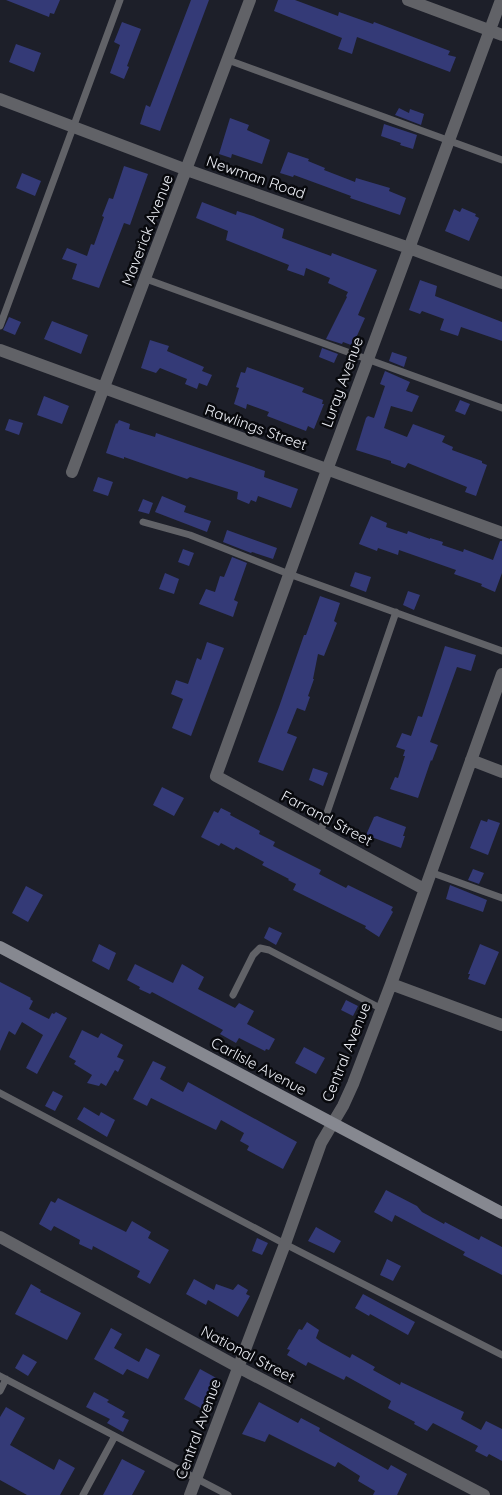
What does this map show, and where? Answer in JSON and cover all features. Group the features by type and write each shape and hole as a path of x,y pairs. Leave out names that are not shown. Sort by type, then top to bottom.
{"street":[{"name":"Maverick Avenue","path":"72,472 188,170 250,0"},
{"path":"408,0 496,33"},
{"name":"Luray Avenue","path":"216,776 449,140 496,33 502,0"},
{"name":"Newman Road","path":"0,99 188,170 502,283"},
{"name":"Rawlings Street","path":"0,350 502,533"},
{"name":"Central Avenue","path":"190,1495 321,1143 349,1094 380,1008 391,984 502,674"},
{"path":"471,760 502,772"},
{"name":"Farrand Street","path":"216,776 424,889"},
{"name":"Carlisle Avenue","path":"0,948 502,1213"},
{"path":"391,984 502,1025"},
{"name":"National Street","path":"0,1237 238,1367 484,1495"}],"lane":[{"path":"0,326 120,0"},
{"path":"228,60 502,160"},
{"path":"146,279 502,408"},
{"path":"144,522 190,535 289,574 502,651"},
{"path":"320,833 396,612"},
{"path":"430,872 502,898"},
{"path":"233,996 253,955 260,948 269,950 380,1008"},
{"path":"0,1093 285,1244 502,1355"},
{"path":"0,1391 3,1377 228,1495"},
{"path":"83,1495 115,1436"}],"building":[{"path":"6,0 60,0 54,14 50,13 49,17"},
{"path":"191,0 209,0 160,131 140,124 146,105 150,107"},
{"path":"278,0 295,0 338,16 339,12 373,24 374,22 450,51 448,55 456,57 450,72 357,37 352,54 338,49 342,38 274,11"},
{"path":"122,22 141,29 124,79 110,73 120,45 114,42"},
{"path":"16,44 41,53 34,72 9,62"},
{"path":"399,108 409,113 410,109 424,114 421,125 395,115"},
{"path":"230,118 249,125 247,130 270,140 262,164 232,154 231,158 219,154"},
{"path":"384,124 417,135 413,149 381,136"},
{"path":"288,152 309,159 308,161 325,168 324,170 355,182 356,178 390,188 389,191 406,198 400,215 350,198 351,196 294,175 293,177 280,173"},
{"path":"124,166 148,174 130,225 124,223 99,288 72,279 77,264 62,259 67,248 87,256 91,244 94,245 109,198 113,199"},
{"path":"22,173 41,181 35,196 16,188"},
{"path":"202,202 236,215 237,211 253,216 284,229 282,238 331,256 332,253 377,270 358,315 365,318 351,345 326,339 348,292 328,283 330,278 306,268 304,276 287,270 289,265 226,240 228,231 196,218"},
{"path":"462,208 476,214 475,216 479,218 469,241 445,231 454,209 460,212"},
{"path":"420,280 437,286 435,296 502,322 502,341 461,327 458,336 440,330 444,319 422,311 420,314 409,310"},
{"path":"9,317 21,322 15,335 3,330"},
{"path":"52,321 88,335 81,354 44,339"},
{"path":"150,340 169,346 167,351 204,367 202,371 212,375 207,386 199,383 197,389 185,384 187,379 160,368 156,373 141,368"},
{"path":"322,348 338,354 334,363 319,357"},
{"path":"392,352 407,357 404,367 389,361"},
{"path":"247,367 304,388 302,392 323,400 322,404 324,404 314,429 308,426 306,431 267,416 269,412 247,404 246,409 234,404 239,388 236,387 241,372 245,373"},
{"path":"385,371 410,382 406,391 419,396 412,412 391,406 384,428 407,437 413,424 445,436 442,442 453,447 452,450 482,461 482,463 487,465 476,496 465,492 467,487 408,463 405,468 391,463 391,461 356,450 366,418 368,416 374,418 385,386 380,384"},
{"path":"44,396 69,406 62,424 37,415"},
{"path":"460,400 470,404 465,415 455,411"},
{"path":"9,419 23,423 19,435 5,430"},
{"path":"119,420 130,424 129,429 155,437 156,433 265,471 264,477 298,489 291,508 258,496 256,502 251,500 249,504 237,499 238,492 190,477 187,479 124,457 124,459 106,453 116,423"},
{"path":"98,477 113,482 108,496 93,491"},
{"path":"162,496 186,506 184,512 211,521 207,532 155,512"},
{"path":"143,499 153,503 149,514 138,511"},
{"path":"371,516 387,523 386,527 407,534 408,531 443,542 442,545 463,552 464,549 493,560 500,541 502,541 502,573 495,592 481,586 482,584 454,574 456,570 399,550 398,555 378,548 377,551 359,544"},
{"path":"227,530 277,548 273,559 223,542"},
{"path":"183,549 194,553 189,566 178,562"},
{"path":"232,557 247,563 234,600 238,602 233,617 199,604 206,589 215,592 220,576 224,577"},
{"path":"355,572 371,577 366,592 350,586"},
{"path":"165,573 179,579 174,594 159,589"},
{"path":"408,591 420,595 414,610 403,605"},
{"path":"320,596 340,603 334,621 337,623 324,656 318,654 314,679 308,696 310,697 305,711 297,708 287,733 297,737 283,771 258,762"},
{"path":"207,642 224,648 191,736 172,728 183,699 171,694 176,680 188,684 197,658 201,660"},
{"path":"445,646 476,655 471,671 457,667 430,742 438,745 418,798 390,789 395,777 398,778 405,756 403,756 405,750 396,747 402,733 411,736 418,716 422,717"},
{"path":"313,768 328,773 323,786 309,780"},
{"path":"162,787 184,798 174,816 153,805"},
{"path":"221,808 260,831 259,834 275,842 273,846 321,870 319,874 346,888 348,885 393,907 391,910 393,912 379,937 365,928 366,926 293,890 296,884 262,865 264,862 236,847 234,850 221,843 219,846 201,837 214,811 218,813"},
{"path":"377,816 406,827 401,848 366,835 374,817"},
{"path":"488,819 500,823 488,855 470,848 481,820 487,822"},
{"path":"473,869 484,873 479,884 468,880"},
{"path":"450,885 487,900 483,912 446,899"},
{"path":"26,886 43,895 28,922 12,913"},
{"path":"269,927 282,933 276,945 264,938"},
{"path":"99,944 116,953 109,970 92,961"},
{"path":"480,944 499,952 485,985 468,979 470,974 468,974"},
{"path":"135,964 173,983 182,964 204,977 198,989 235,1008 239,1003 254,1011 247,1024 275,1039 269,1050 266,1049 265,1051 239,1038 236,1043 220,1034 223,1030 152,992 150,994 139,989 140,987 127,980"},
{"path":"0,982 31,998 33,1001 29,1009 49,1019 52,1013 56,1012 67,1018 37,1074 26,1068 43,1035 22,1022 15,1035 9,1031 0,1051"},
{"path":"346,1000 358,1006 353,1016 341,1010"},
{"path":"82,1030 98,1038 101,1033 123,1045 117,1057 124,1060 118,1072 115,1070 106,1086 101,1083 99,1086 87,1083 92,1075 74,1064 76,1061 69,1057"},
{"path":"304,1047 325,1058 316,1074 295,1063"},
{"path":"153,1061 166,1067 160,1079 183,1092 188,1082 297,1142 283,1169 247,1150 249,1146 240,1141 244,1133 221,1120 216,1130 151,1098 147,1106 133,1099"},
{"path":"53,1091 63,1096 55,1111 45,1106"},
{"path":"84,1107 99,1116 101,1112 115,1120 107,1137 77,1119"},
{"path":"386,1190 417,1206 422,1212 444,1224 445,1222 479,1240 481,1236 502,1247 502,1275 463,1255 465,1252 395,1215 392,1222 374,1212"},
{"path":"58,1198 126,1232 132,1221 151,1232 148,1238 169,1250 150,1284 137,1277 140,1271 93,1246 92,1250 79,1244 80,1240 54,1226 51,1231 39,1224 51,1201 55,1203"},
{"path":"316,1227 341,1241 334,1253 308,1241"},
{"path":"257,1238 268,1243 262,1255 252,1251"},
{"path":"387,1259 401,1266 393,1281 380,1275"},
{"path":"194,1279 214,1290 216,1284 233,1290 238,1284 248,1290 246,1294 250,1296 238,1317 208,1300 206,1305 186,1294"},
{"path":"31,1284 41,1290 40,1292 81,1313 67,1340 15,1314"},
{"path":"363,1294 415,1322 408,1335 355,1308"},
{"path":"307,1322 319,1330 316,1338 321,1342 350,1358 352,1354 375,1367 373,1370 400,1385 401,1382 464,1412 461,1419 481,1430 486,1421 502,1429 502,1461 489,1454 487,1457 475,1451 478,1446 433,1423 427,1431 414,1424 415,1422 388,1408 391,1401 346,1376 344,1380 308,1362 306,1366 287,1355 290,1350 287,1349 299,1329 302,1330"},
{"path":"111,1328 122,1334 114,1348 139,1362 146,1348 160,1355 148,1379 127,1369 123,1375 94,1359"},
{"path":"23,1354 37,1362 28,1376 15,1368"},
{"path":"200,1369 220,1380 204,1410 184,1399"},
{"path":"94,1392 125,1412 122,1417 129,1420 123,1432 107,1423 110,1419 86,1407"},
{"path":"259,1402 298,1423 301,1418 320,1428 319,1431 388,1470 391,1465 407,1474 397,1495 373,1495 375,1491 358,1481 360,1476 338,1462 335,1467 269,1434 265,1442 242,1434"},
{"path":"6,1407 25,1418 10,1445 54,1470 59,1459 75,1468 60,1495 27,1495 0,1480 0,1417"},
{"path":"122,1459 145,1471 132,1495 103,1495"}]}
